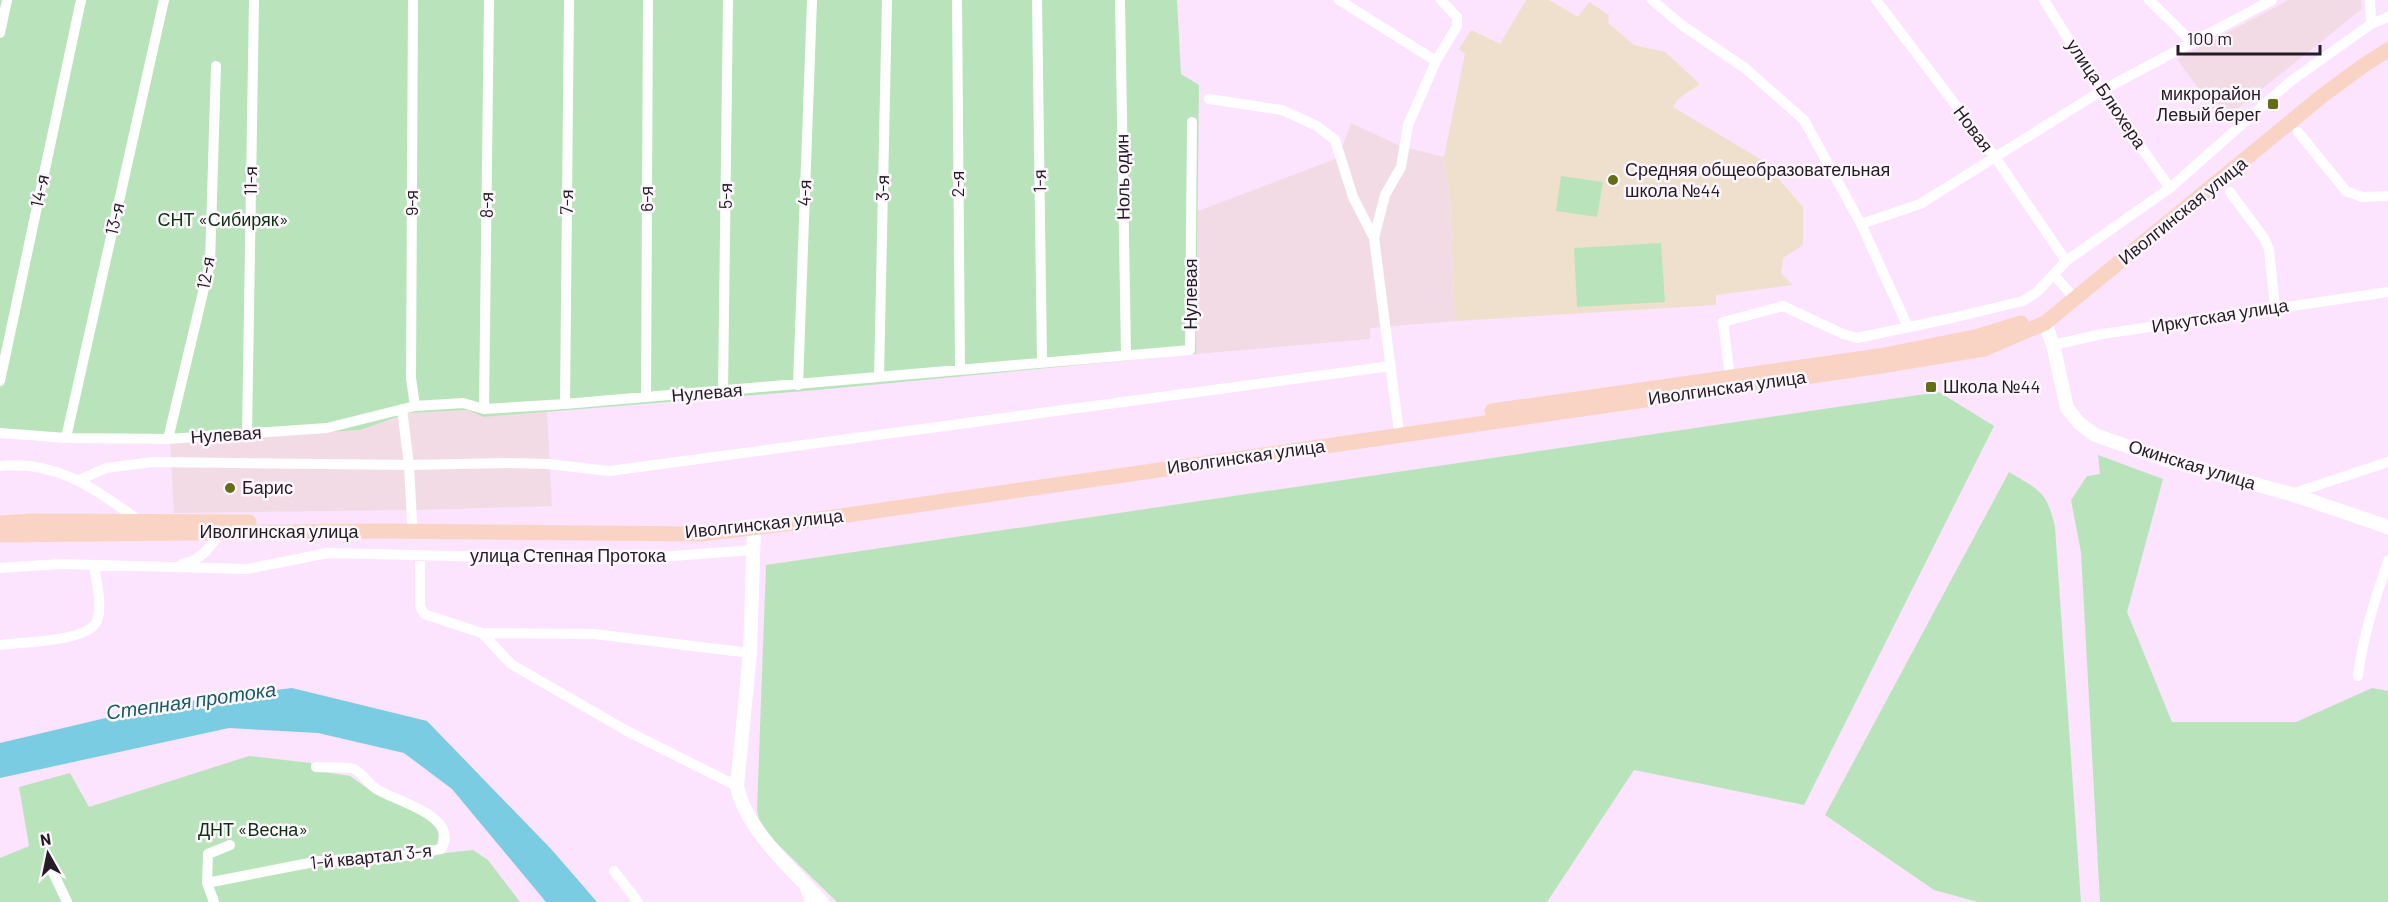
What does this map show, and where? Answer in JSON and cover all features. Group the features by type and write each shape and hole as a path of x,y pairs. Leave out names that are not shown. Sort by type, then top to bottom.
{"main road":[{"name":"Иволгинская улица","path":"0,524 33,521 702,524 783,515 1879,356 1979,336 2012,327 2041,314 2311,93 2360,57 2388,40"},
{"name":"Иволгинская улица","path":"0,536 220,532 701,534 1891,365 1984,349 2045,323 2322,96 2364,64 2388,50"}],"street":[{"path":"0,33 7,0"},
{"name":"14-я","path":"0,381 81,0"},
{"name":"13-я","path":"66,438 164,0"},
{"name":"11-я","path":"247,434 254,0"},
{"name":"9-я","path":"413,0 411,378 416,405"},
{"name":"8-я","path":"484,409 489,0"},
{"name":"7-я","path":"565,404 569,0"},
{"name":"6-я","path":"646,397 648,0"},
{"name":"5-я","path":"723,391 728,0"},
{"name":"4-я","path":"798,385 812,0"},
{"name":"3-я","path":"879,377 887,0"},
{"name":"2-я","path":"957,0 960,369"},
{"name":"1-я","path":"1037,0 1042,362"},
{"name":"Ноль один","path":"1120,0 1126,354"},
{"path":"1339,0 1436,61"},
{"path":"1374,238 1385,195 1401,167 1408,125 1436,61 1457,26 1457,17 1441,0"},
{"path":"1652,0 1683,26 1745,68 1804,120 1861,224 1908,327"},
{"name":"Новая","path":"1876,0 1995,157 2066,261"},
{"name":"улица Блюхера","path":"2044,0 2101,90 2170,188"},
{"path":"2149,0 2193,43"},
{"path":"1861,224 1920,204 2101,90 2271,0"},
{"path":"2370,0 2371,24"},
{"path":"1730,377 1723,322 1783,306 1843,334 1857,338 2023,301 2037,292 2066,261 2170,188 2291,81 2371,24 2388,17"},
{"name":"12-я","path":"168,439 210,263 216,66"},
{"path":"1209,99 1282,110 1317,126 1335,140 1353,197 1374,238 1398,425"},
{"name":"Нулевая","path":"0,433 66,438 168,439 247,434 327,428 416,405 463,403 484,409 565,404 1190,350 1192,122"},
{"path":"2298,132 2346,191 2362,197 2388,196"},
{"path":"2230,192 2264,238 2269,249 2276,307"},
{"path":"2054,275 2069,292"},
{"name":"Иркутская улица","path":"2053,345 2102,334 2388,292"},
{"name":"Окинская улица","path":"2045,323 2053,345 2067,408 2079,423 2095,435 2164,459 2291,494 2388,527"},
{"path":"79,480 106,468 153,462 548,464 609,471 1391,366"},
{"path":"402,409 409,465 412,522"},
{"path":"2291,494 2388,462"},
{"path":"0,466 38,467 79,480 142,522"},
{"path":"753,528 750,653 737,786 739,798 748,817 822,902"},
{"path":"167,567 191,562 206,552 220,532"},
{"name":"улица Степная Протока","path":"0,568 61,564 247,569 328,554 623,559 753,550"},
{"path":"420,555 422,612 427,616 482,633 594,634 750,653"},
{"path":"2358,676 2361,649 2372,605 2388,561"},
{"path":"0,645 70,637 87,632 94,626 99,610 94,565"},
{"path":"482,633 511,664 627,731 737,786"},
{"name":"1-й квартал 3-я","path":"207,883 319,861 392,858 441,849 446,838 444,830 428,813 376,789 355,769 316,767"},
{"path":"214,902 207,883 208,854 230,845"},
{"path":"50,866 67,902"},
{"path":"614,871 638,902"},
{"path":"802,880 810,902"}],"shaded area":[{"name":"Средняя общеобразовательная школа №44","path":"1526,0 1549,0 1578,17 1589,2 1609,15 1608,23 1634,45 1665,52 1700,84 1678,99 1673,107 1762,160 1803,207 1803,245 1783,258 1781,273 1793,285 1716,295 1716,305 1455,321 1450,200 1444,157 1465,54 1459,49 1471,30 1500,44"},
{"path":"2289,0 2361,0 2362,9 2222,121 2177,59"},
{"path":"1351,123 1400,146 1444,157 1450,200 1455,321 1370,328 1370,339 1196,354 1198,211 1338,158"},
{"path":"468,410 483,417 547,412 552,506 174,513 170,443 360,430 409,413"}],"green space":[{"name":"СНТ «Сибиряк»","path":"0,0 1177,0 1181,74 1199,85 1196,354 817,390 483,417 468,410 409,413 360,430 149,444 40,441 0,437"},
{"path":"1561,176 1603,182 1597,217 1556,211"},
{"path":"1661,243 1665,302 1577,307 1574,248"},
{"path":"1939,392 1994,426 1804,805 1634,770 1547,902 837,902 761,828 757,810 766,565"},
{"path":"2098,455 2163,479 2127,612 2172,722 2296,722 2372,688 2388,691 2388,902 2100,902 2081,552 2071,500 2087,476 2100,474"},
{"path":"2009,472 2040,493 2049,506 2055,527 2081,902 1978,902 1934,890 1825,815"},
{"name":"ДНТ «Весна»","path":"249,756 311,763 312,770 350,776 374,793 426,817 439,831 436,854 473,850 488,860 520,902 0,902 0,858 29,846 19,787 70,773 89,807"}],"water":[{"name":"Степная протока","path":"292,688 427,721 552,850 597,902 546,902 452,789 404,753 318,733 229,728 0,778 0,743 165,704"}],"place":[{"name":"микрорайон Левый берег","path":"2273,104"},
{"name":"Средняя общеобразовательная школа №44","path":"1613,180"},
{"name":"Школа №44","path":"1931,387"},
{"name":"Барис","path":"230,488"}]}
